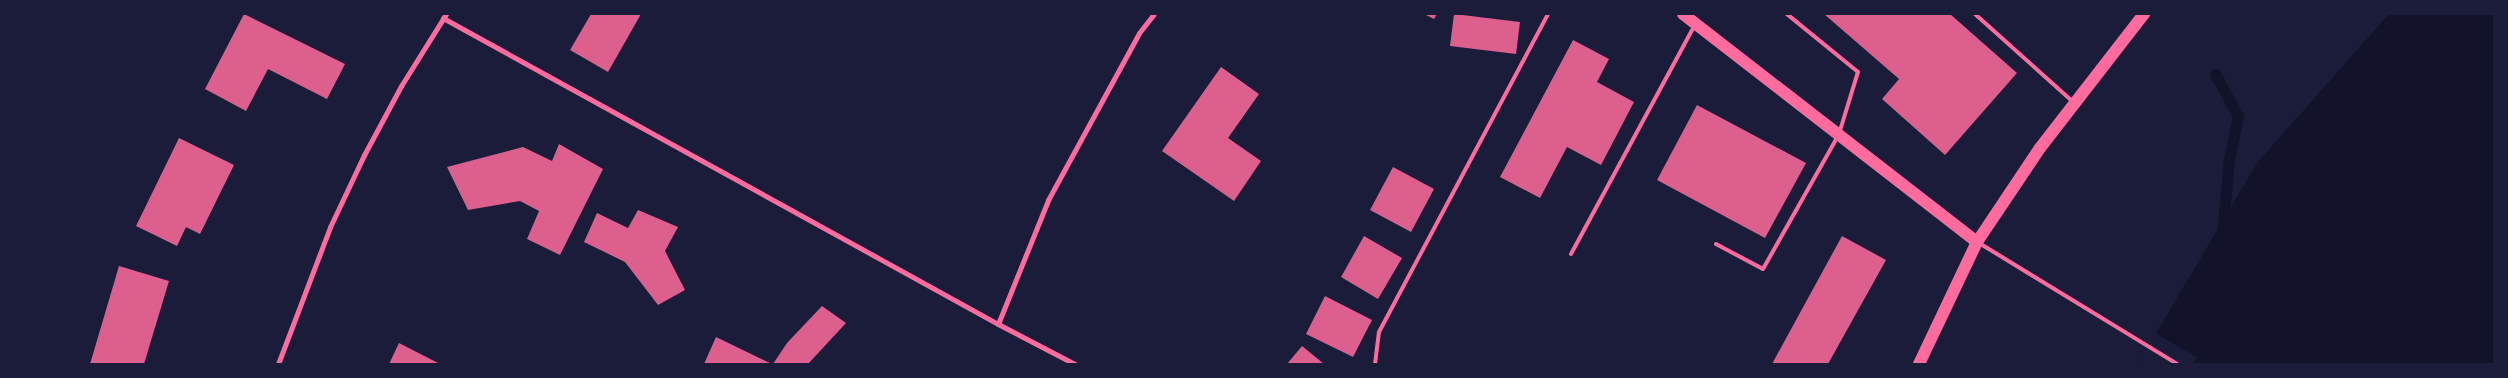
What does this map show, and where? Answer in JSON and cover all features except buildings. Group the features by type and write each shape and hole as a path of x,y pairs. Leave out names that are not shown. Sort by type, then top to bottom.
{"main road":[{"path":"1683,14 1977,242"},
{"path":"1919,364 1977,242 2040,148 2144,14"}],"street":[{"path":"998,324 1048,200 1139,33 1154,14"},
{"path":"278,364 330,227 364,155 401,86 445,16 998,324 1075,364"}],"lane":[{"path":"1375,364 1379,332 1548,14"},
{"path":"1716,244 1763,269 1839,134 1858,72 1787,14"},
{"path":"1975,14 2075,103"},
{"path":"1571,254 1696,24"},
{"path":"1977,242 2177,364"}],"shaded area":[{"path":"2389,14 2494,14 2494,364 2138,364 2257,163"}],"pier":[{"path":"2155,333 2197,357 2193,364 2141,364 2137,362"}],"waterway":[{"path":"2215,74 2238,116 2229,159 2222,236"}]}
